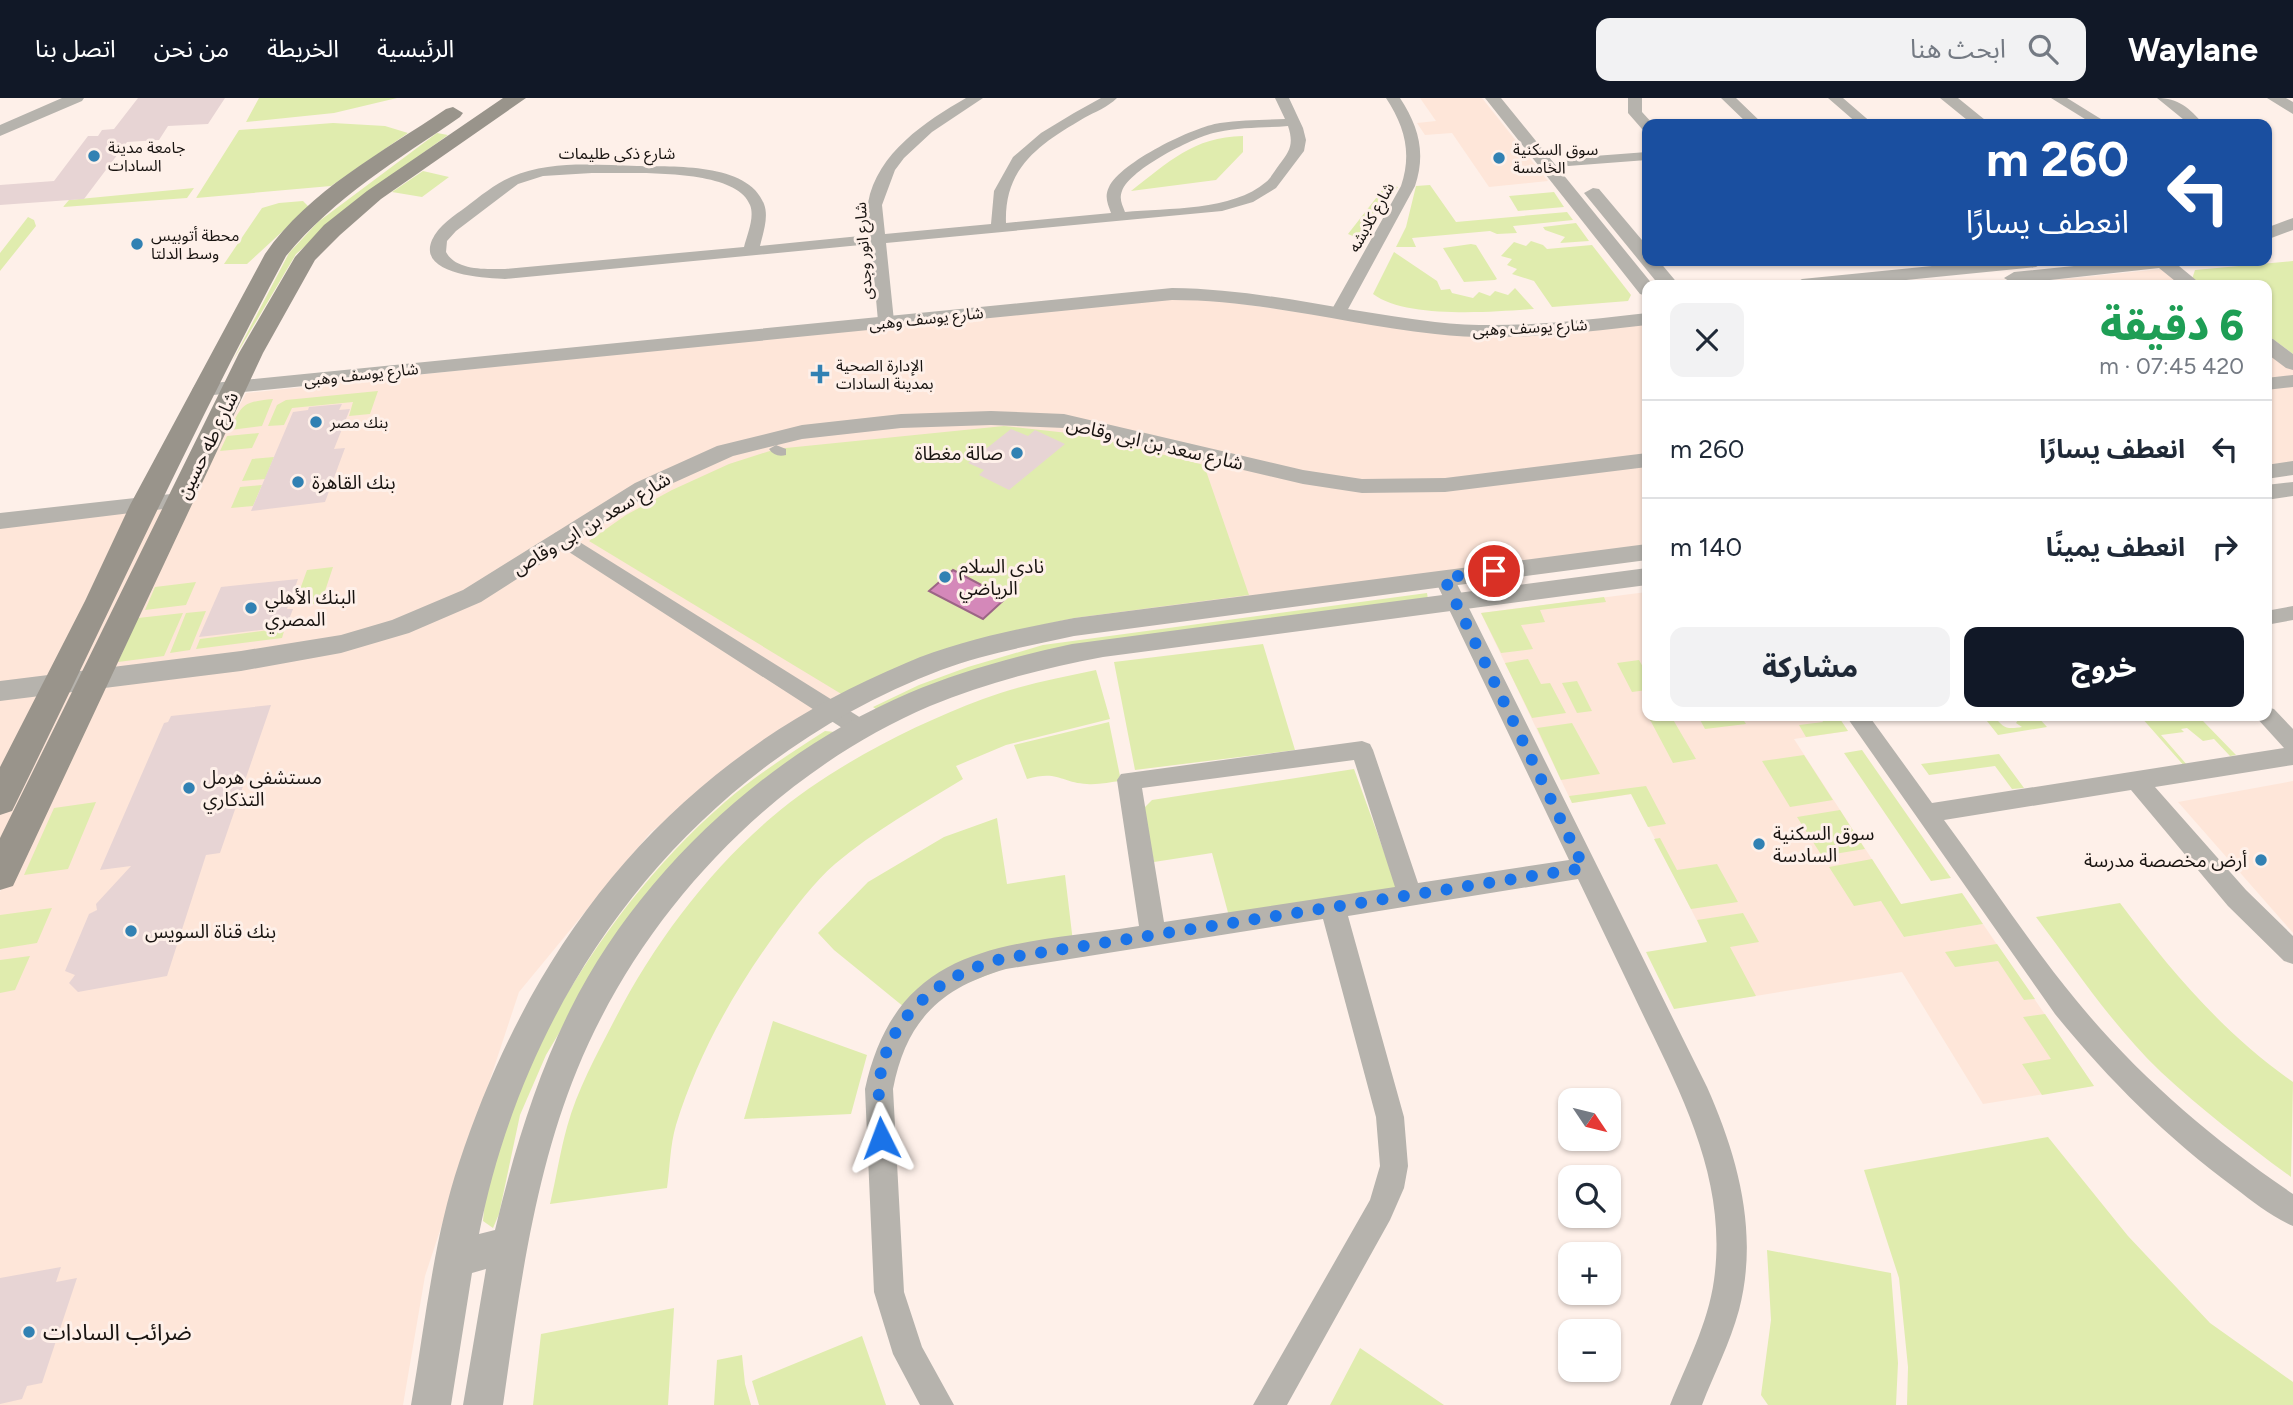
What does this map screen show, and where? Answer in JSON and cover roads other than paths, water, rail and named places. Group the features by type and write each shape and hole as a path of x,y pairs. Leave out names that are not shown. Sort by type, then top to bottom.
{"main road":[{"name":"شارع طه حسين","path":"0,801 60,684 144,505 266,270 301,224 347,185 475,98"},
{"name":"شارع طه حسين","path":"0,875 238,380 293,276 319,243 374,195 516,98"},
{"path":"435,125 471,129"}],"street":[{"path":"0,131 23,115 57,98"},
{"path":"0,120 76,98"},
{"name":"شارع انور وجدى","path":"885,315 875,205 877,194 889,169 906,147 926,129 975,98"},
{"path":"999,229 1000,192 1017,162 1045,138 1110,98"},
{"name":"شارع ذكى طليمات","path":"751,251 759,207 755,200 734,183 690,170 561,169 529,175 495,191 442,235 438,246 441,257 451,266 495,274 1208,210 1256,194 1271,185 1297,151 1299,140 1282,98"},
{"name":"شارع كلابشه","path":"1343,305 1408,186 1414,167 1413,135 1408,121 1393,98"},
{"path":"1493,98 1642,284"},
{"path":"1635,98 1635,113 1642,121"},
{"path":"1728,98 1751,119"},
{"path":"1835,98 1860,119"},
{"path":"1948,98 1975,119"},
{"path":"2058,98 2090,119"},
{"path":"2164,98 2191,119"},
{"path":"2275,98 2293,109"},
{"path":"1120,218 1113,198 1120,181 1181,139 1219,127 1293,121"},
{"path":"1564,157 1642,156"},
{"path":"1564,157 1642,252"},
{"path":"2272,232 2293,224"},
{"path":"1654,266 1665,280"},
{"path":"1851,280 1987,266"},
{"path":"1997,280 2121,266"},
{"path":"2171,266 2187,280"},
{"name":"شارع يوسف وهبى","path":"207,383 885,315 1191,293 1472,315 1515,315 1642,302"},
{"name":"شارع يوسف وهبى","path":"1343,305 1412,325 1485,331 1558,329 1642,320"},
{"path":"2272,348 2293,364"},
{"path":"2272,383 2293,381"},
{"name":"شارع سعد بن ابى وقاص","path":"0,691 341,644 400,627 472,596 643,488 725,451 802,432 901,421 991,418 1064,421 1303,477 1362,486 1445,485 1642,461"},
{"path":"2272,471 2293,468"},
{"path":"2272,492 2293,489"},
{"path":"0,521 180,502"},
{"path":"562,538 861,729"},
{"path":"483,1405 508,1246 532,1153 560,1070 597,994 640,927 689,867 741,816 797,771 861,729 959,684 1066,654 1449,590 1642,553"},
{"path":"431,1405 455,1258 476,1164 511,1064 553,982 591,923 645,857 696,806 777,743 832,709 918,669 1002,641 1074,627 1449,590 1642,576"},
{"path":"1449,590 1697,1096 1717,1145 1731,1217 1729,1279 1723,1309 1686,1405"},
{"path":"2272,617 2293,613"},
{"path":"1861,721 2056,995 2094,1043 2132,1084 2189,1136 2293,1211"},
{"path":"2271,721 2293,743"},
{"path":"1153,935 1129,780 1362,750 1410,895"},
{"path":"1926,813 2293,756"},
{"path":"2136,780 2246,908 2293,953"},
{"path":"938,1405 909,1354 889,1292 879,1089 891,1042 906,1017 932,990 967,969 1006,958 1584,868"},
{"path":"1269,1405 1380,1210 1394,1166 1390,1117 1333,908"},
{"path":"455,1258 508,1246"}],"place":[{"name":"جامعة مدينة السادات","path":"94,156"},
{"name":"سوق السكنية الخامسة","path":"1499,158"},
{"name":"محطة أتوبيس وسط الدلتا","path":"137,244"},
{"name":"الإدارة الصحية بمدينة السادات","path":"820,374"},
{"name":"بنك مصر","path":"316,422"},
{"name":"صالة مغطاة","path":"1017,453"},
{"name":"بنك القاهرة","path":"298,482"},
{"name":"نادي السلام الرياضي","path":"945,577"},
{"name":"البنك الأهلي المصري","path":"251,608"},
{"name":"مستشفى هرمل التذكاري","path":"189,788"},
{"name":"سوق السكنية السادسة","path":"1759,844"},
{"name":"أرض مخصصة مدرسة","path":"2261,860"},
{"name":"بنك قناة السويس","path":"131,931"},
{"name":"ضرائب السادات","path":"29,1332"}]}
